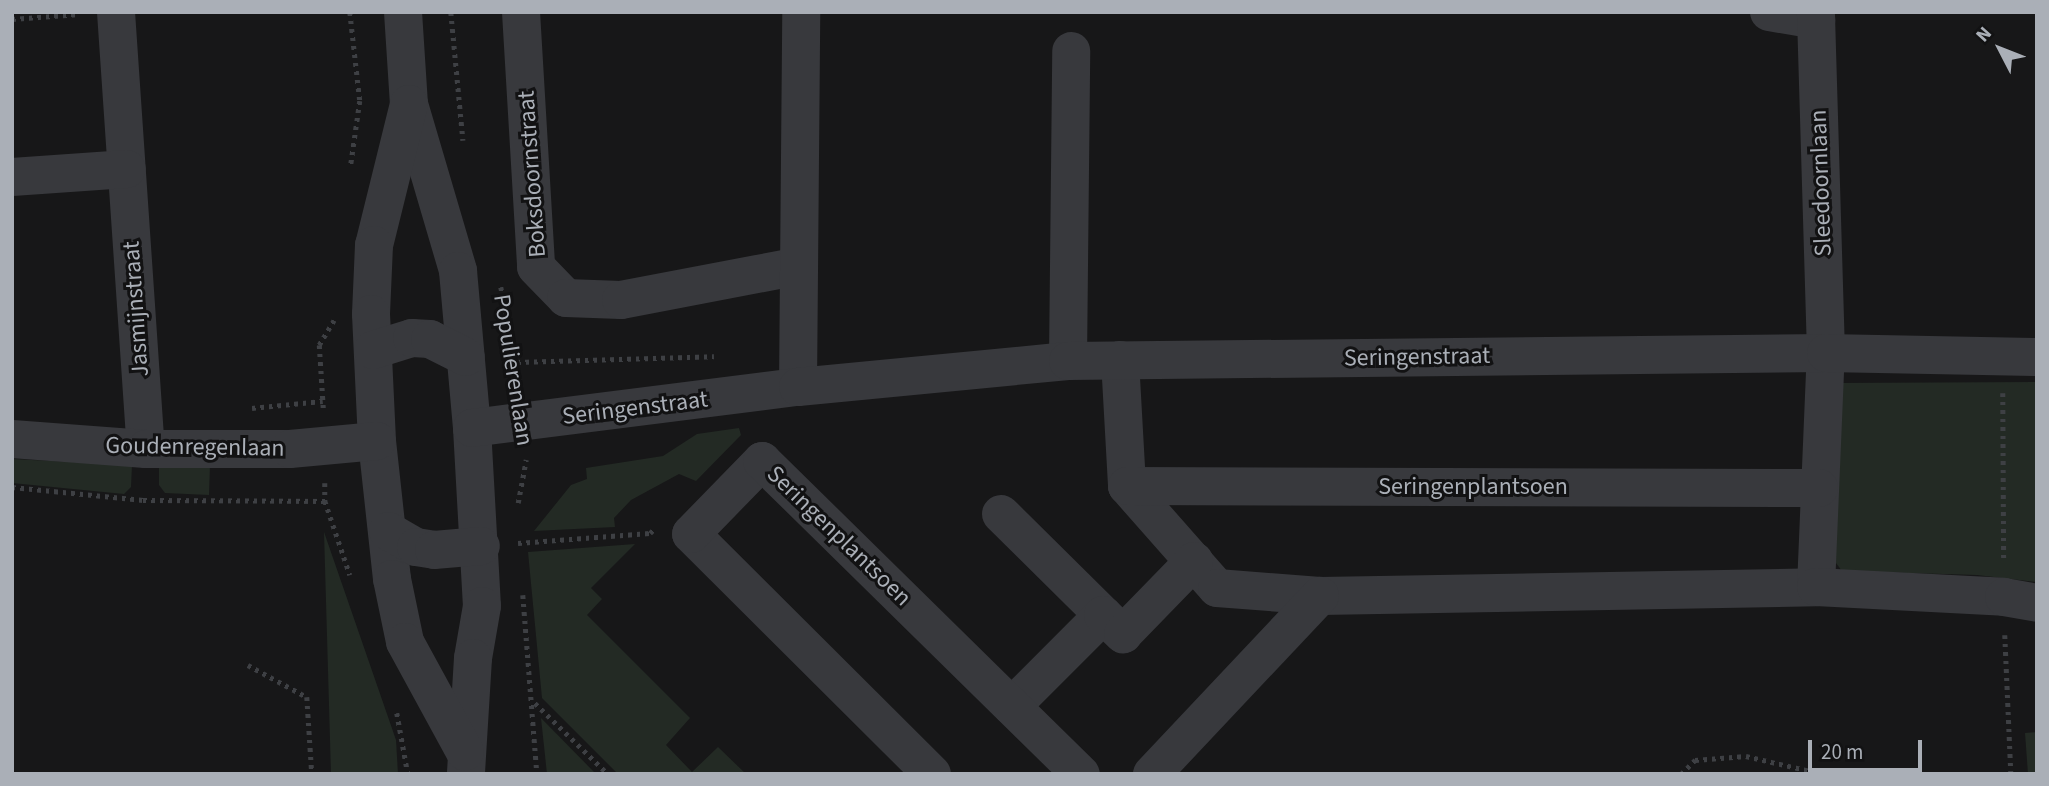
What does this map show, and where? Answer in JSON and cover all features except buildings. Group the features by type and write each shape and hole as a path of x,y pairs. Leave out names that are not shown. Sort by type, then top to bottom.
{"street":[{"name":"Populierenlaan","path":"403,12 409,104 451,239 472,428 499,545 482,606 465,763"},
{"name":"Boksdoornstraat","path":"521,12 536,267 566,298 621,300 799,267"},
{"path":"798,387 801,12"},
{"path":"1769,12 1816,16"},
{"name":"Jasmijnstraat","path":"105,13 127,169 146,449"},
{"name":"Sleedoornlaan","path":"1816,16 1826,353"},
{"path":"1068,361 1071,51"},
{"name":"Populierenlaan","path":"409,104 377,223 373,350 377,441 405,642 465,763"},
{"path":"12,177 127,169"},
{"path":"373,350 412,338 430,339 466,357"},
{"path":"1816,587 1826,353"},
{"name":"Seringenstraat","path":"472,428 525,439 798,387 1068,361 1826,353 2037,356"},
{"path":"1120,360 1128,486 1217,588 1320,596 1816,587 2020,600"},
{"name":"Goudenregenlaan","path":"12,439 146,449 290,449 377,441"},
{"name":"Seringenplantsoen","path":"932,774 691,534 762,461 1081,774"},
{"name":"Seringenplantsoen","path":"1128,486 1819,488"},
{"path":"1002,514 1123,634 1194,561"},
{"path":"388,531 416,547 435,550 499,545"},
{"path":"1152,774 1320,596"},
{"path":"1012,706 1103,615"}],"path":[{"path":"350,12 360,101 351,169"},
{"path":"451,12 464,146"},
{"path":"12,19 105,13"},
{"name":"Populierenlaan","path":"498,275 517,362 525,439 517,515"},
{"name":"Seringenstraat","path":"517,362 724,355"},
{"path":"12,487 143,500 325,501 355,587"},
{"path":"499,545 650,533 659,524"},
{"path":"499,545 517,529"},
{"path":"499,545 518,553"},
{"path":"522,586 535,702 537,774"},
{"path":"248,665 307,697 312,774"},
{"path":"535,702 608,774"},
{"path":"1681,774 1695,760 1746,756 1822,774"}],"shaded area":[{"path":"2037,382 2037,582 1977,575 1842,571 1833,559 1836,383"},
{"path":"739,428 741,435 696,481 679,474 631,500 614,518 615,527 534,531 571,485 587,479 586,468 663,456 697,434"},
{"path":"12,459 132,465 131,487 124,494 12,483"},
{"path":"159,465 210,465 209,495 165,493 159,485"},
{"path":"324,532 396,740 398,774 331,774"},
{"path":"635,544 591,588 602,599 587,615 690,718 666,745 692,772 718,747 746,774 618,774 542,698 528,552"},
{"path":"541,718 596,774 547,774"},
{"path":"2037,732 2037,774 2028,774 2025,733"}]}
